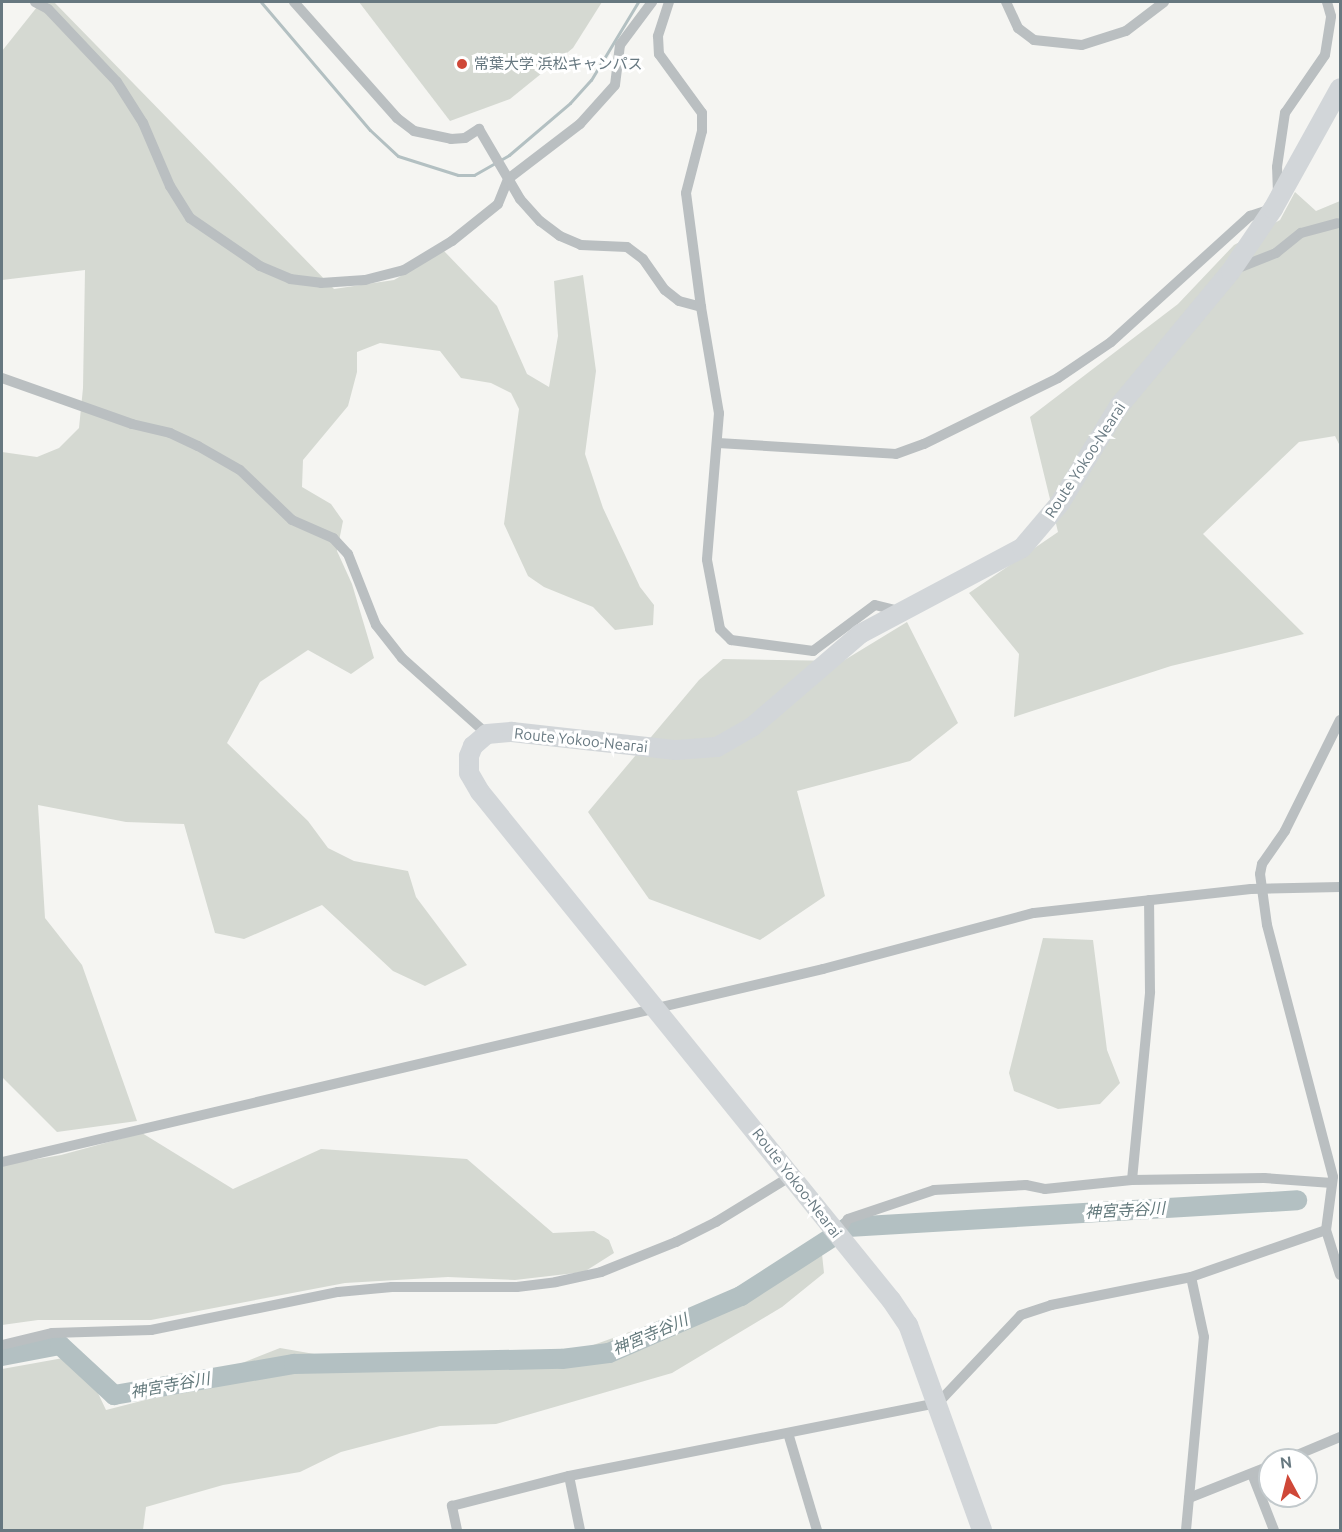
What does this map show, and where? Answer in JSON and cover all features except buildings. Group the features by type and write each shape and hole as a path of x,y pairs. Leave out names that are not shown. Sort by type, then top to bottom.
{"main road":[{"name":"Route Yokoo-Nearai","path":"982,1530 908,1325 656,1006 480,792 469,773 469,756 473,746 487,734 512,732 676,750 717,747 752,727 835,652 899,612 983,572 1022,548 1060,503 1119,406 1231,271 1276,203 1341,88"}],"street":[{"path":"34,2 48,9 117,82 143,123 170,186 190,218 260,266 290,279 337,283 404,270 452,240 498,204 508,179 580,124 615,85 620,45 652,2"},
{"path":"294,2 397,118 414,131 451,139 465,138 479,129 520,199 560,236 581,245 627,248 643,259 665,290 679,301 701,307"},
{"path":"669,2 658,36 659,54 702,113 702,131 686,193 701,307 719,413 707,560 720,629 730,640 813,651 875,605 899,612"},
{"path":"1006,2 1018,28 1034,40 1082,45 1126,31 1164,2"},
{"path":"718,442 896,454 924,444 1058,378 1111,342 1250,216 1276,203 1277,167 1286,113 1325,55 1331,16 1327,2"},
{"path":"1231,271 1276,253 1301,233 1338,223"},
{"path":"2,378 132,424 170,433 198,446 240,470 292,520 333,538 348,554 376,625 402,658 487,734"},
{"path":"1341,720 1285,831 1262,864 1261,888 1332,1183 1326,1230 1341,1275"},
{"path":"2,1162 656,1006 823,969 1034,913 1261,888 1341,886"},
{"path":"1132,1180 1150,992 1149,900"},
{"path":"2,1345 52,1333 151,1330 338,1292 392,1287 518,1287 567,1280 601,1272 676,1242 716,1222 791,1176"},
{"path":"839,1236 848,1219 934,1190 1026,1185 1045,1189 1132,1180 1264,1178 1332,1183"},
{"path":"1329,1209 1341,1210"},
{"path":"457,1530 452,1506 569,1476 938,1403 1021,1316 1050,1305 1191,1277 1326,1230"},
{"path":"1186,1530 1204,1337 1191,1277"},
{"path":"788,1433 817,1530"},
{"path":"1314,1448 1341,1437"},
{"path":"1189,1498 1258,1471"},
{"path":"1252,1474 1274,1530"},
{"path":"569,1476 580,1530"}],"shaded area":[{"path":"41,2 54,2 334,289 394,280 444,251 497,306 527,374 549,387 558,336 554,281 583,275 596,371 585,454 603,508 640,587 654,605 653,625 615,630 593,607 544,587 528,576 504,524 519,409 511,393 491,383 461,378 440,351 380,343 357,352 357,372 348,406 303,460 302,487 331,504 343,521 337,551 352,584 374,658 351,674 308,650 260,682 227,743 308,821 328,848 354,861 408,871 416,897 467,965 425,986 393,971 322,905 244,939 215,933 184,824 126,822 38,805 45,918 82,965 137,1121 57,1132 2,1077 2,452 37,457 59,448 79,428 83,388 85,270 2,280 2,51"},
{"name":"常葉大学 浜松キャンパス","path":"359,2 602,2 573,48 510,99 450,121"},
{"path":"1295,192 1316,211 1340,201 1340,446 1335,436 1299,442 1203,534 1304,634 1171,666 1014,717 1019,654 969,593 1058,532 1030,417 1178,304 1234,245 1280,220"},
{"path":"907,622 958,723 910,761 797,791 825,896 760,940 649,899 588,812 699,680 723,659 843,661"},
{"path":"1043,938 1093,940 1107,1050 1120,1083 1100,1104 1058,1109 1014,1091 1009,1073"},
{"path":"142,1133 233,1189 321,1149 467,1159 553,1233 594,1231 609,1240 614,1253 584,1272 515,1280 448,1277 345,1283 151,1320 38,1320 2,1325 2,1165 61,1155"},
{"path":"822,1254 824,1273 782,1307 672,1373 496,1424 440,1426 341,1452 300,1472 223,1485 146,1507 143,1530 2,1530 2,1369 80,1355 106,1410 153,1398 280,1348 343,1359 585,1348 699,1307"}],"waterway":[{"path":"261,2 370,130 398,156 458,175 474,175 509,155 570,103 591,80 638,2"},
{"name":"神宮寺谷川","path":"2,1356 60,1345 114,1395 294,1364 562,1359 609,1353 741,1296 848,1227 1297,1200"}],"place":[{"name":"常葉大学 浜松キャンパス","path":"462,64"}]}
